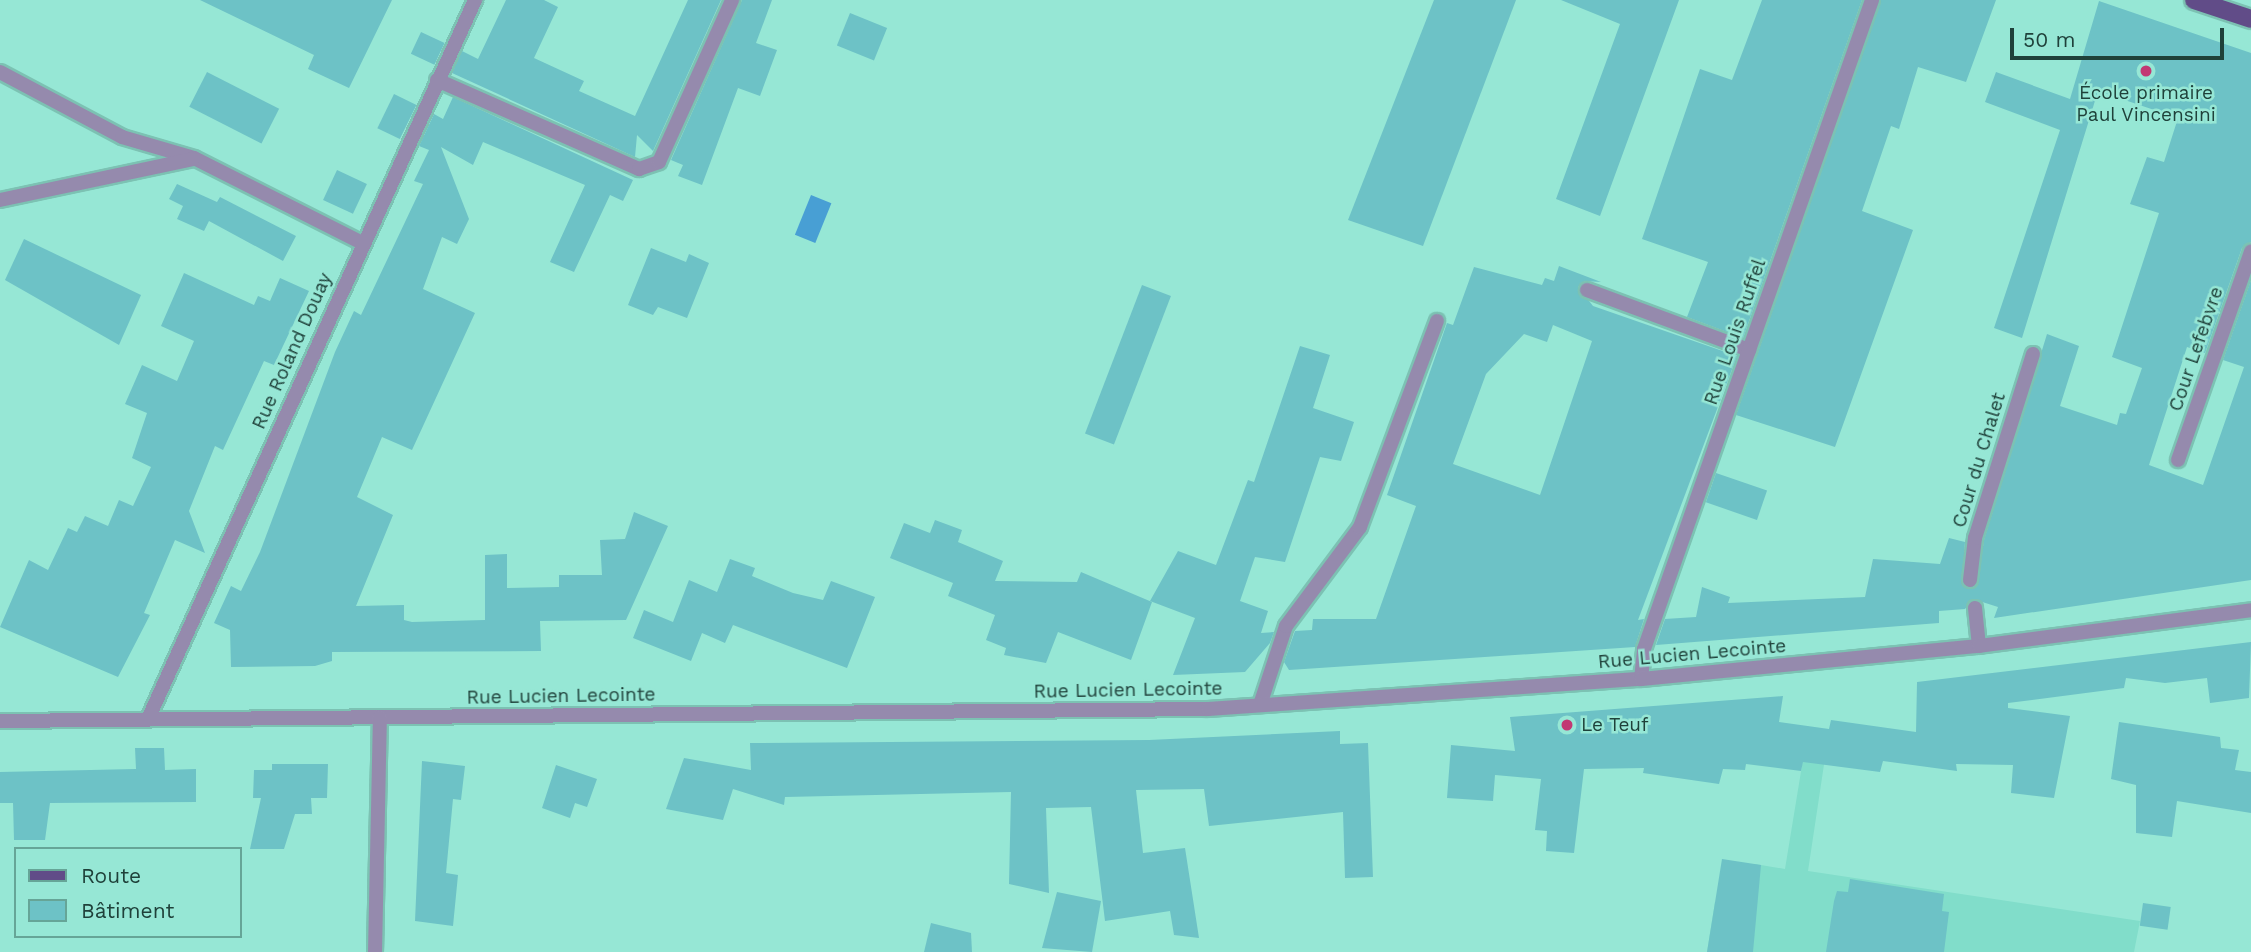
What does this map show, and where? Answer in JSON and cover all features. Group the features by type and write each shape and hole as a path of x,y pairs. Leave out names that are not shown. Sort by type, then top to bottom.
{"main road":[{"path":"2194,0 2251,19"}],"street":[{"name":"Rue Roland Douay","path":"148,719 362,243 475,0"},
{"path":"437,80 639,169 659,162 732,0"},
{"name":"Rue Louis Ruffel","path":"1641,679 1644,649 1872,0"},
{"path":"0,72 122,137 194,159 362,243"},
{"path":"0,200 194,159"},
{"name":"Cour Lefebvre","path":"2178,460 2251,251"},
{"path":"1587,290 1749,350"},
{"path":"1259,705 1286,626 1360,527 1437,321"},
{"name":"Cour du Chalet","path":"1970,580 1975,538 2033,354"},
{"path":"1975,608 1979,646"},
{"name":"Rue Lucien Lecointe","path":"0,721 1259,705 1641,679 1979,646 2251,610"},
{"path":"375,952 380,717"}],"shaded area":[{"path":"1807,735 1828,738 1808,871 2140,921 2134,952 1707,952 1715,902 1748,906 1755,864 1785,869"}],"water":[{"path":"811,195 831,203 815,243 795,235"}],"building":[{"path":"200,0 392,0 349,88 308,69 314,55"},
{"path":"506,0 544,0 558,7 534,58 584,81 579,91 635,116 688,0 721,0 653,151 637,135 635,157 452,73 462,51 478,59"},
{"path":"742,0 772,0 756,43 777,50 760,96 738,88 702,185 678,176 683,165 671,160"},
{"path":"1434,0 1516,0 1423,246 1348,220"},
{"path":"1561,0 1679,0 1600,216 1556,199 1620,24"},
{"path":"1762,0 1862,0 1743,338 1687,317 1708,262 1642,239 1700,69 1732,80"},
{"path":"1881,0 1996,0 1966,82 1918,67 1899,129 1891,126 1862,211 1913,230 1835,447 1736,415"},
{"path":"2099,1 2251,53 2251,242 2242,248 2205,353 2187,347 2149,465 2203,485 2244,367 2223,360 2251,280 2251,580 1994,618 1998,607 1973,599 1965,609 1939,611 1939,623 1656,645 1665,619 1696,617 1702,587 1730,597 1728,603 1865,597 1873,559 1940,564 1949,538 1965,542 1962,584 1977,586 1984,540 2047,334 2079,346 2060,406 2117,425 2120,413 2126,414 2142,368 2112,357 2159,213 2130,204 2147,157 2164,162 2178,118 2098,91 2022,338 1994,328 2060,130 1985,102 1996,72 2070,99"},
{"path":"850,13 887,28 874,60 837,45"},
{"path":"421,32 445,43 434,65 411,54"},
{"path":"207,72 279,109 261,144 189,107"},
{"path":"394,94 416,105 400,139 377,128"},
{"path":"453,97 633,180 623,201 610,195 574,272 550,262 585,185 483,142 473,165 441,147 469,219 457,244 442,237 423,289 475,313 412,450 382,437 357,497 393,515 356,606 404,605 404,620 412,622 485,620 485,555 507,554 507,588 559,587 559,575 602,575 600,540 625,539 634,512 668,526 626,620 540,621 541,651 332,652 332,661 315,666 231,667 230,630 214,623 231,586 241,591 260,552 335,352 354,311 361,315 423,184 414,181 429,150 419,146 434,114 443,119"},
{"path":"337,170 367,184 353,214 323,200"},
{"path":"177,184 217,202 220,197 296,236 283,261 209,221 204,231 177,219 183,206 169,199"},
{"path":"24,239 141,295 119,345 5,280"},
{"path":"651,248 686,262 689,254 709,263 687,318 658,307 653,315 628,305"},
{"path":"1559,266 1601,282 1585,281 1578,287 1593,306 1737,356 1638,620 1644,619 1635,647 1289,670 1284,662 1295,631 1312,630 1313,619 1376,619 1416,506 1387,495 1447,323 1453,325 1474,267 1542,285 1545,278 1554,281","holes":["1553,325 1592,341 1540,495 1453,464 1486,374 1524,334 1547,342"]},
{"path":"184,273 254,305 258,296 270,301 280,278 309,291 274,365 264,361 223,450 215,446 189,511 205,553 175,540 144,613 150,615 118,677 0,627 29,560 48,570 68,528 77,532 85,516 108,526 119,500 133,506 151,467 132,458 147,413 125,404 142,365 177,381 194,341 161,326"},
{"path":"1142,285 1171,296 1114,445 1085,433"},
{"path":"1300,346 1330,355 1313,408 1354,422 1341,461 1320,457 1285,562 1255,557 1240,601 1268,611 1261,633 1274,632 1270,643 1245,672 1173,675 1195,618 1150,601 1178,551 1216,565 1248,480 1254,482"},
{"path":"1716,473 1767,491 1757,520 1706,502"},
{"path":"935,520 962,530 958,542 1003,561 995,581 1077,582 1081,572 1152,602 1131,660 1058,632 1046,663 1004,655 1006,648 986,640 995,615 948,596 953,583 890,558 904,523 930,533"},
{"path":"730,559 755,568 752,576 793,593 823,600 831,581 875,597 847,668 733,625 725,643 702,633 691,661 633,638 644,610 673,622 689,580 717,592"},
{"path":"2251,642 2249,698 2210,703 2207,678 2165,683 2126,678 2124,688 2008,703 2008,708 2070,716 2054,798 2011,793 2013,765 1956,764 1957,771 1883,761 1880,772 1803,762 1801,771 1746,764 1745,770 1723,769 1719,784 1643,773 1644,768 1584,769 1574,853 1546,851 1547,831 1535,830 1541,779 1495,775 1493,801 1447,798 1451,745 1515,751 1510,717 1783,696 1779,722 1829,729 1831,720 1916,732 1917,682"},
{"path":"2119,722 2220,737 2221,748 2239,750 2235,770 2251,772 2251,813 2177,801 2172,837 2136,833 2136,785 2111,779"},
{"path":"1340,731 1340,744 1368,743 1373,877 1345,878 1343,812 1209,826 1204,789 1136,790 1143,853 1185,848 1199,938 1174,935 1170,911 1105,921 1091,807 1046,808 1049,893 1009,884 1011,792 785,797 784,805 733,789 723,820 666,809 684,758 751,770 750,743 1149,740"},
{"path":"135,748 164,748 165,770 196,769 196,802 50,803 45,840 14,840 13,803 0,803 0,772 136,769"},
{"path":"422,761 465,766 461,800 453,799 446,873 458,875 453,926 415,921"},
{"path":"272,764 328,764 327,798 311,798 312,814 295,814 284,849 250,849 261,798 253,798 254,770 272,770"},
{"path":"556,765 597,779 587,807 575,803 570,818 542,808"},
{"path":"1722,859 1761,865 1753,952 1707,952"},
{"path":"1850,879 1944,894 1942,911 1949,912 1944,952 1826,952 1837,891 1848,892"},
{"path":"1057,892 1101,901 1092,952 1042,948"},
{"path":"2143,903 2171,907 2168,930 2140,926"},
{"path":"931,923 971,933 972,952 924,952"}],"place":[{"name":"École primaire Paul Vincensini","path":"2146,71"},
{"name":"Le Teuf","path":"1567,725"}]}
